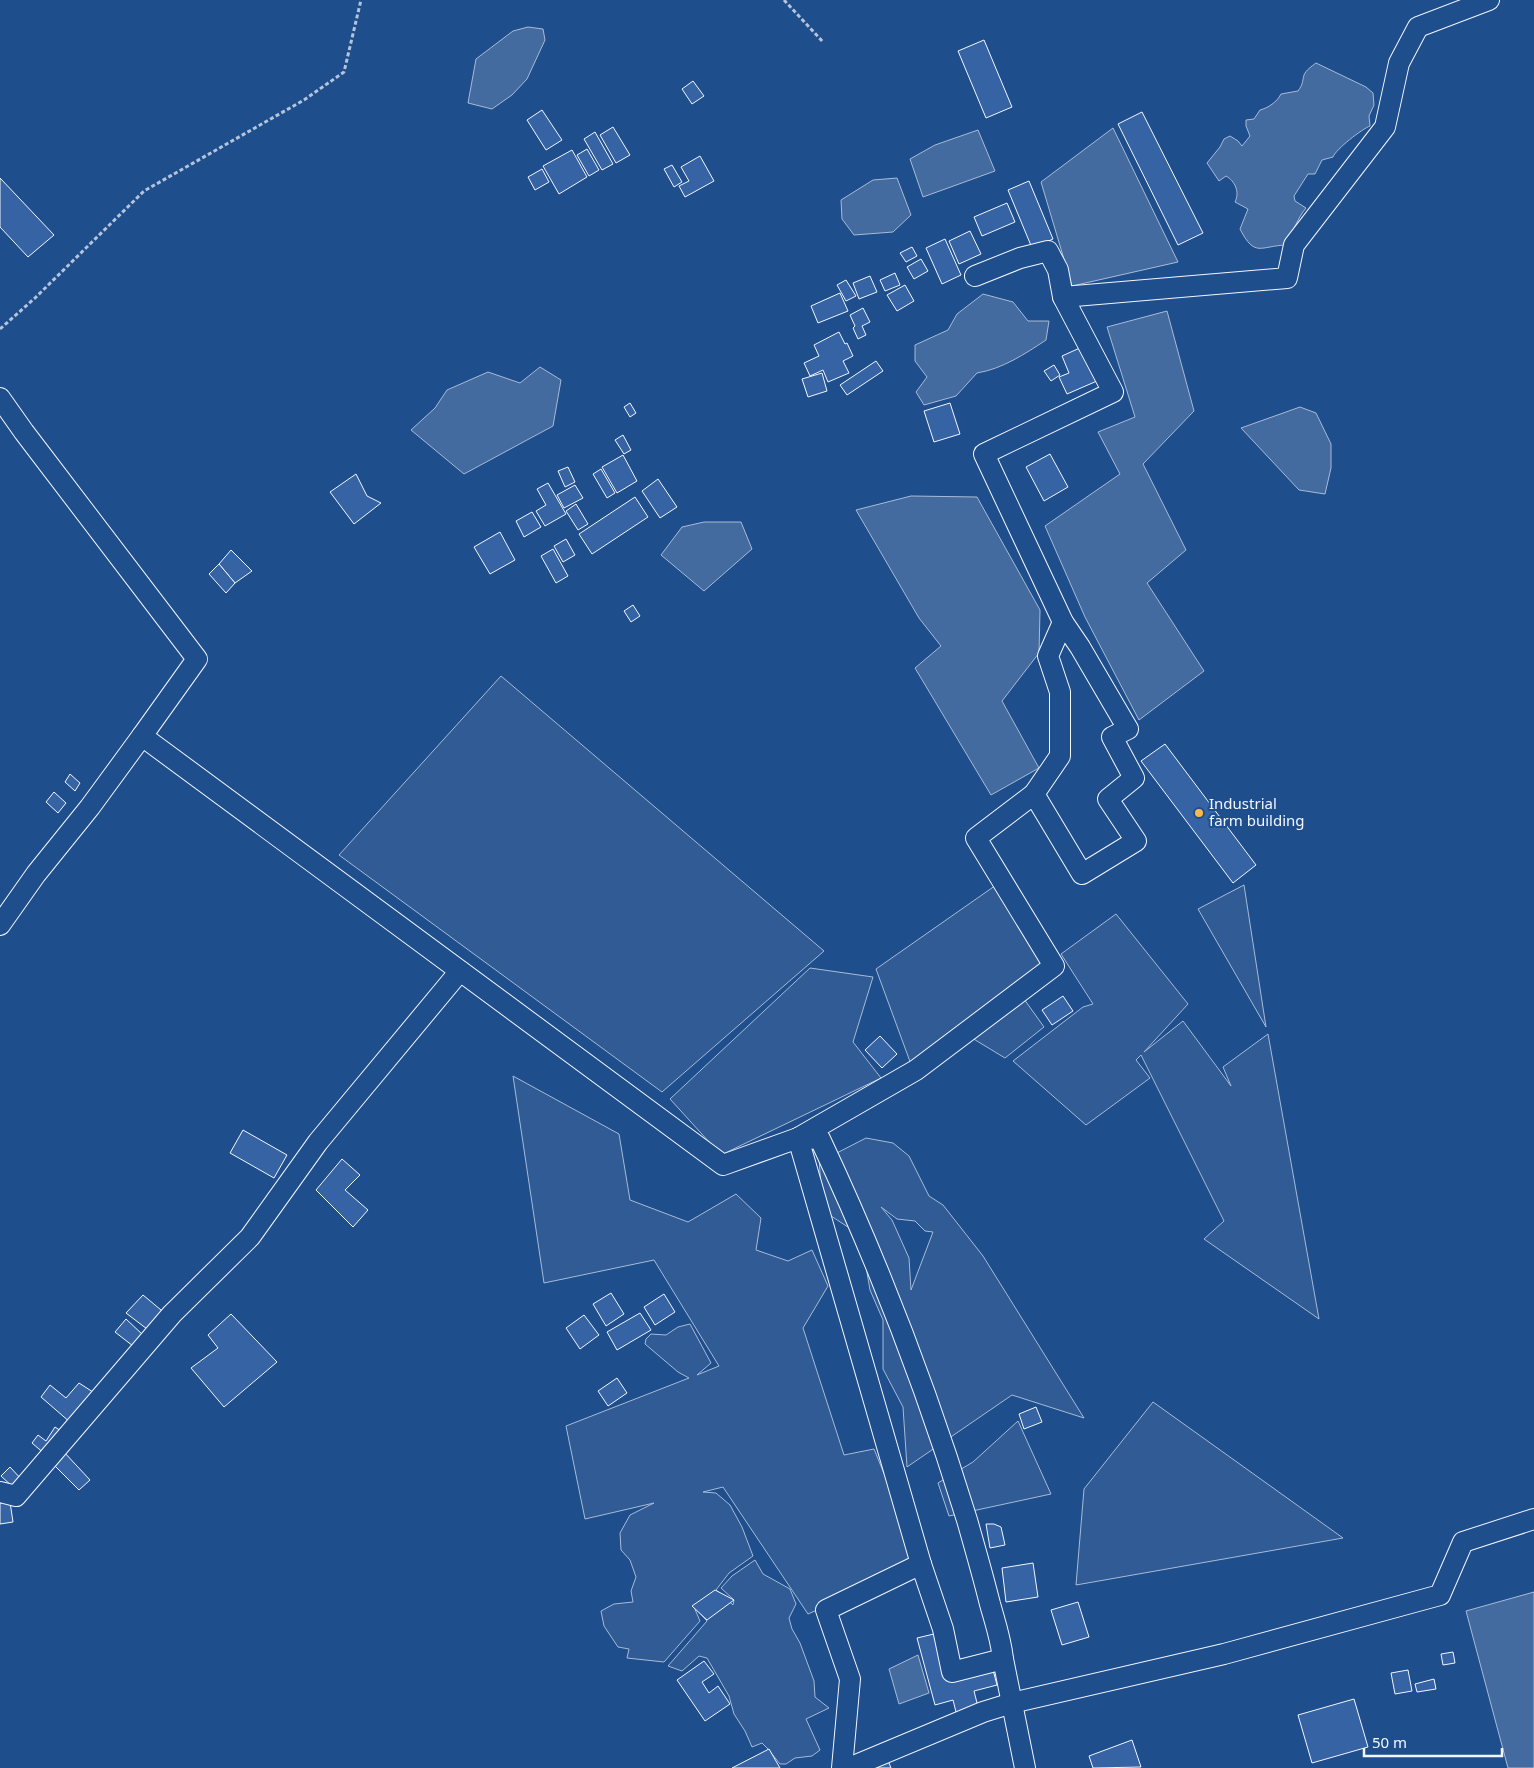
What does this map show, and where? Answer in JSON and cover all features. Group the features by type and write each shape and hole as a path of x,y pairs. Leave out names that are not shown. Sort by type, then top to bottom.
{"street":[{"path":"1063,297 1287,278 1294,245 1385,128 1399,63 1418,27 1489,0"},
{"path":"975,276 1020,258 1048,250 1058,270 1063,297 1113,392 984,454 1063,622 1128,728 1112,737 1134,778 1108,799 1136,841 1082,874 1034,794"},
{"path":"0,398 197,660 90,807 36,874 0,925"},
{"path":"142,736 723,1165 798,1138 916,1070 1054,966 976,838 1034,794 1060,756 1060,692 1048,656 1063,622"},
{"path":"0,1492 16,1496 172,1314 250,1237 318,1142 460,971"},
{"path":"798,1138 921,1564 943,1629 952,1672 1003,1659"},
{"path":"798,1138 820,1138 850,1202 888,1295 948,1460 980,1562 1001,1640 1003,1659 1025,1768"},
{"path":"849,1768 983,1712 1012,1703 1224,1654 1440,1595 1462,1542 1534,1519"},
{"path":"842,1768 850,1679 826,1610 921,1564"}],"path":[{"path":"0,328 35,298 144,191 304,100 344,72 361,0"},
{"path":"784,0 823,42"}],"shaded area":[{"path":"528,27 543,29 545,40 527,79 512,95 492,109 468,103 476,59 513,31"},
{"path":"1316,63 1366,87 1373,93 1374,105 1369,116 1370,126 1339,149 1333,157 1322,160 1315,174 1308,174 1294,196 1295,201 1306,208 1286,245 1264,248 1254,247 1245,238 1240,229 1248,209 1235,202 1237,191 1229,178 1226,176 1219,181 1207,163 1224,139 1230,136 1242,146 1250,136 1246,120 1254,119 1260,110 1272,104 1281,94 1298,91 1302,85 1305,73"},
{"path":"1113,128 1178,262 1072,286 1041,182"},
{"path":"978,130 995,171 923,197 910,159 935,145"},
{"path":"897,178 911,215 893,232 854,235 842,219 841,200 873,180"},
{"path":"983,294 1013,302 1028,321 1049,321 1046,340 1022,356 995,368 977,373 956,396 924,405 916,392 927,377 915,361 915,345 948,330 957,314"},
{"path":"1167,311 1194,411 1143,464 1186,550 1147,583 1204,671 1139,720 1085,617 1045,526 1120,474 1098,432 1135,417 1107,327"},
{"path":"540,367 561,380 553,426 464,474 411,430 435,408 447,390 488,372 520,383"},
{"path":"1300,407 1316,413 1331,444 1331,468 1325,494 1299,490 1241,428"},
{"path":"911,496 977,497 1040,610 1039,653 1002,701 1039,768 991,795 915,668 941,646 919,618 856,510"},
{"path":"704,522 741,522 752,549 704,591 661,555 682,527"},
{"path":"501,676 824,951 662,1092 339,855"},
{"path":"999,883 1049,962 912,1067 876,969"},
{"path":"1244,885 1266,1027 1198,909"},
{"path":"1116,914 1188,1004 1144,1052 1183,1021 1231,1086 1223,1067 1268,1034 1319,1319 1204,1239 1224,1221 1141,1055 1136,1060 1150,1078 1086,1125 1013,1061 1083,1007 1093,1004 1061,954"},
{"path":"810,968 873,977 853,1042 881,1078 721,1155 670,1099"},
{"path":"1024,999 1044,1027 1005,1058 972,1038"},
{"path":"513,1076 619,1134 630,1200 688,1222 736,1194 761,1218 756,1250 788,1261 812,1250 828,1286 803,1328 844,1455 874,1449 921,1564 808,1614 723,1487 703,1492 716,1493 730,1505 742,1527 753,1556 729,1573 716,1590 733,1605 734,1600 721,1588 732,1576 755,1560 763,1574 790,1589 796,1604 789,1618 792,1629 800,1643 814,1681 815,1697 829,1708 806,1719 820,1750 812,1756 795,1758 786,1764 780,1764 762,1743 752,1747 745,1731 734,1714 729,1696 707,1658 699,1656 682,1671 668,1666 707,1621 694,1607 700,1621 664,1662 627,1658 629,1649 618,1647 604,1626 601,1611 614,1604 633,1602 631,1591 636,1577 630,1560 621,1550 620,1533 630,1515 654,1503 585,1519 566,1426 689,1378 678,1372 645,1344 646,1339 651,1334 666,1335 678,1327 690,1324 711,1363 697,1375 719,1366 654,1260 544,1283"},
{"path":"866,1138 893,1143 909,1156 929,1196 943,1205 983,1256 1084,1418 1012,1395 907,1467 903,1407 883,1369 883,1320 870,1290 863,1249 854,1231 828,1214 821,1188 819,1158 831,1156","holes":["881,1207 897,1219 915,1221 925,1231 933,1232 911,1290 909,1258 892,1220"]},
{"path":"1153,1402 1343,1538 1076,1585 1084,1489"},
{"path":"1018,1421 1051,1494 949,1516 938,1483 973,1462"},
{"path":"1534,1592 1534,1768 1508,1768 1466,1611"},
{"path":"918,1655 929,1693 899,1704 889,1669"}],"building":[{"path":"984,40 1012,107 986,118 958,51"},
{"path":"693,81 704,96 692,104 682,89"},
{"path":"542,110 562,140 546,150 527,120"},
{"path":"1142,112 1203,233 1178,245 1118,124"},
{"path":"613,127 630,155 616,163 600,135"},
{"path":"595,132 613,164 602,170 584,139"},
{"path":"587,149 599,170 589,176 577,155"},
{"path":"572,150 587,177 559,194 543,166"},
{"path":"700,156 714,181 685,197 679,186 689,181 681,167"},
{"path":"672,165 682,182 674,187 664,169"},
{"path":"542,169 549,182 535,190 528,177"},
{"path":"0,178 54,235 28,257 0,227"},
{"path":"1029,181 1053,239 1032,248 1008,190"},
{"path":"1007,203 1015,222 982,236 974,217"},
{"path":"970,231 981,254 959,264 949,241"},
{"path":"945,239 961,275 942,284 926,248"},
{"path":"912,247 917,256 906,262 900,253"},
{"path":"921,259 928,271 914,279 907,267"},
{"path":"895,273 900,285 885,291 880,280"},
{"path":"870,276 877,292 859,299 853,283"},
{"path":"846,280 856,296 846,301 837,285"},
{"path":"905,285 914,301 897,311 887,295"},
{"path":"840,293 848,311 818,323 811,306"},
{"path":"863,308 870,322 862,326 866,335 858,339 850,315"},
{"path":"839,332 853,356 843,361 849,373 828,382 823,370 810,376 804,363 819,356 814,345"},
{"path":"1082,347 1097,381 1067,394 1059,377 1069,373 1062,356"},
{"path":"876,361 883,371 847,395 840,385"},
{"path":"1054,365 1060,375 1051,381 1044,371"},
{"path":"822,373 827,391 808,397 802,379"},
{"path":"630,403 636,413 630,417 624,407"},
{"path":"950,403 960,434 934,442 924,411"},
{"path":"623,435 631,450 624,454 615,440"},
{"path":"1050,454 1068,487 1044,501 1026,467"},
{"path":"623,455 637,481 617,493 602,467"},
{"path":"568,467 575,482 565,487 558,471"},
{"path":"601,469 615,493 607,498 593,474"},
{"path":"356,474 367,496 381,503 354,524 330,492"},
{"path":"658,479 677,507 660,518 642,491"},
{"path":"548,483 566,514 545,526 536,511 546,505 537,489"},
{"path":"575,485 583,498 564,508 557,495"},
{"path":"635,497 648,517 592,554 579,534"},
{"path":"576,504 588,524 578,530 566,511"},
{"path":"532,512 541,527 524,537 516,521"},
{"path":"500,532 515,560 490,574 474,547"},
{"path":"566,539 575,555 563,562 554,546"},
{"path":"553,549 568,576 556,583 541,556"},
{"path":"231,550 252,571 235,583 219,564"},
{"path":"219,564 235,583 226,593 209,574"},
{"path":"633,605 640,616 631,622 624,611"},
{"name":"Industrial farm building","path":"1165,744 1256,865 1233,883 1141,761"},
{"path":"70,774 80,783 75,791 65,782"},
{"path":"54,792 66,803 58,813 46,802"},
{"path":"1063,996 1073,1011 1052,1025 1042,1010"},
{"path":"880,1036 897,1054 882,1068 865,1050"},
{"path":"243,1130 287,1155 274,1178 230,1153"},
{"path":"342,1159 360,1175 345,1190 368,1210 353,1227 316,1190"},
{"path":"611,1293 624,1314 606,1326 593,1304"},
{"path":"664,1294 675,1312 655,1325 644,1307"},
{"path":"143,1295 167,1315 151,1332 126,1313"},
{"path":"640,1313 651,1330 617,1350 607,1332"},
{"path":"231,1314 277,1362 224,1407 191,1368 218,1348 208,1335"},
{"path":"584,1315 599,1335 580,1349 566,1328"},
{"path":"126,1319 143,1335 133,1346 115,1332"},
{"path":"617,1378 627,1393 608,1406 598,1391"},
{"path":"79,1383 96,1394 71,1423 41,1397 50,1385 66,1398"},
{"path":"1036,1407 1042,1422 1024,1429 1019,1414"},
{"path":"55,1427 64,1433 46,1455 32,1443 38,1435 46,1441"},
{"path":"63,1451 90,1480 79,1490 51,1462"},
{"path":"10,1467 22,1480 14,1488 1,1476"},
{"path":"10,1502 13,1522 0,1524 0,1503"},
{"path":"986,1524 994,1524 1001,1527 1005,1545 990,1548"},
{"path":"1033,1563 1038,1597 1006,1602 1002,1568"},
{"path":"715,1590 734,1600 707,1620 692,1606"},
{"path":"1078,1602 1089,1637 1062,1645 1051,1610"},
{"path":"938,1633 950,1677 992,1666 997,1685 974,1691 979,1711 957,1716 953,1700 935,1705 917,1638"},
{"path":"1453,1652 1455,1663 1443,1665 1441,1654"},
{"path":"704,1661 714,1674 702,1682 709,1693 718,1686 730,1704 705,1721 677,1680"},
{"path":"1408,1670 1412,1691 1395,1694 1391,1673"},
{"path":"1434,1679 1436,1689 1417,1692 1415,1684"},
{"path":"1354,1699 1368,1747 1312,1763 1298,1715"},
{"path":"1132,1740 1141,1767 1093,1768 1089,1756"},
{"path":"769,1749 780,1768 732,1768"},
{"path":"887,1758 891,1768 861,1768"}],"place":[{"name":"Industrial farm building","path":"1199,813"}]}
